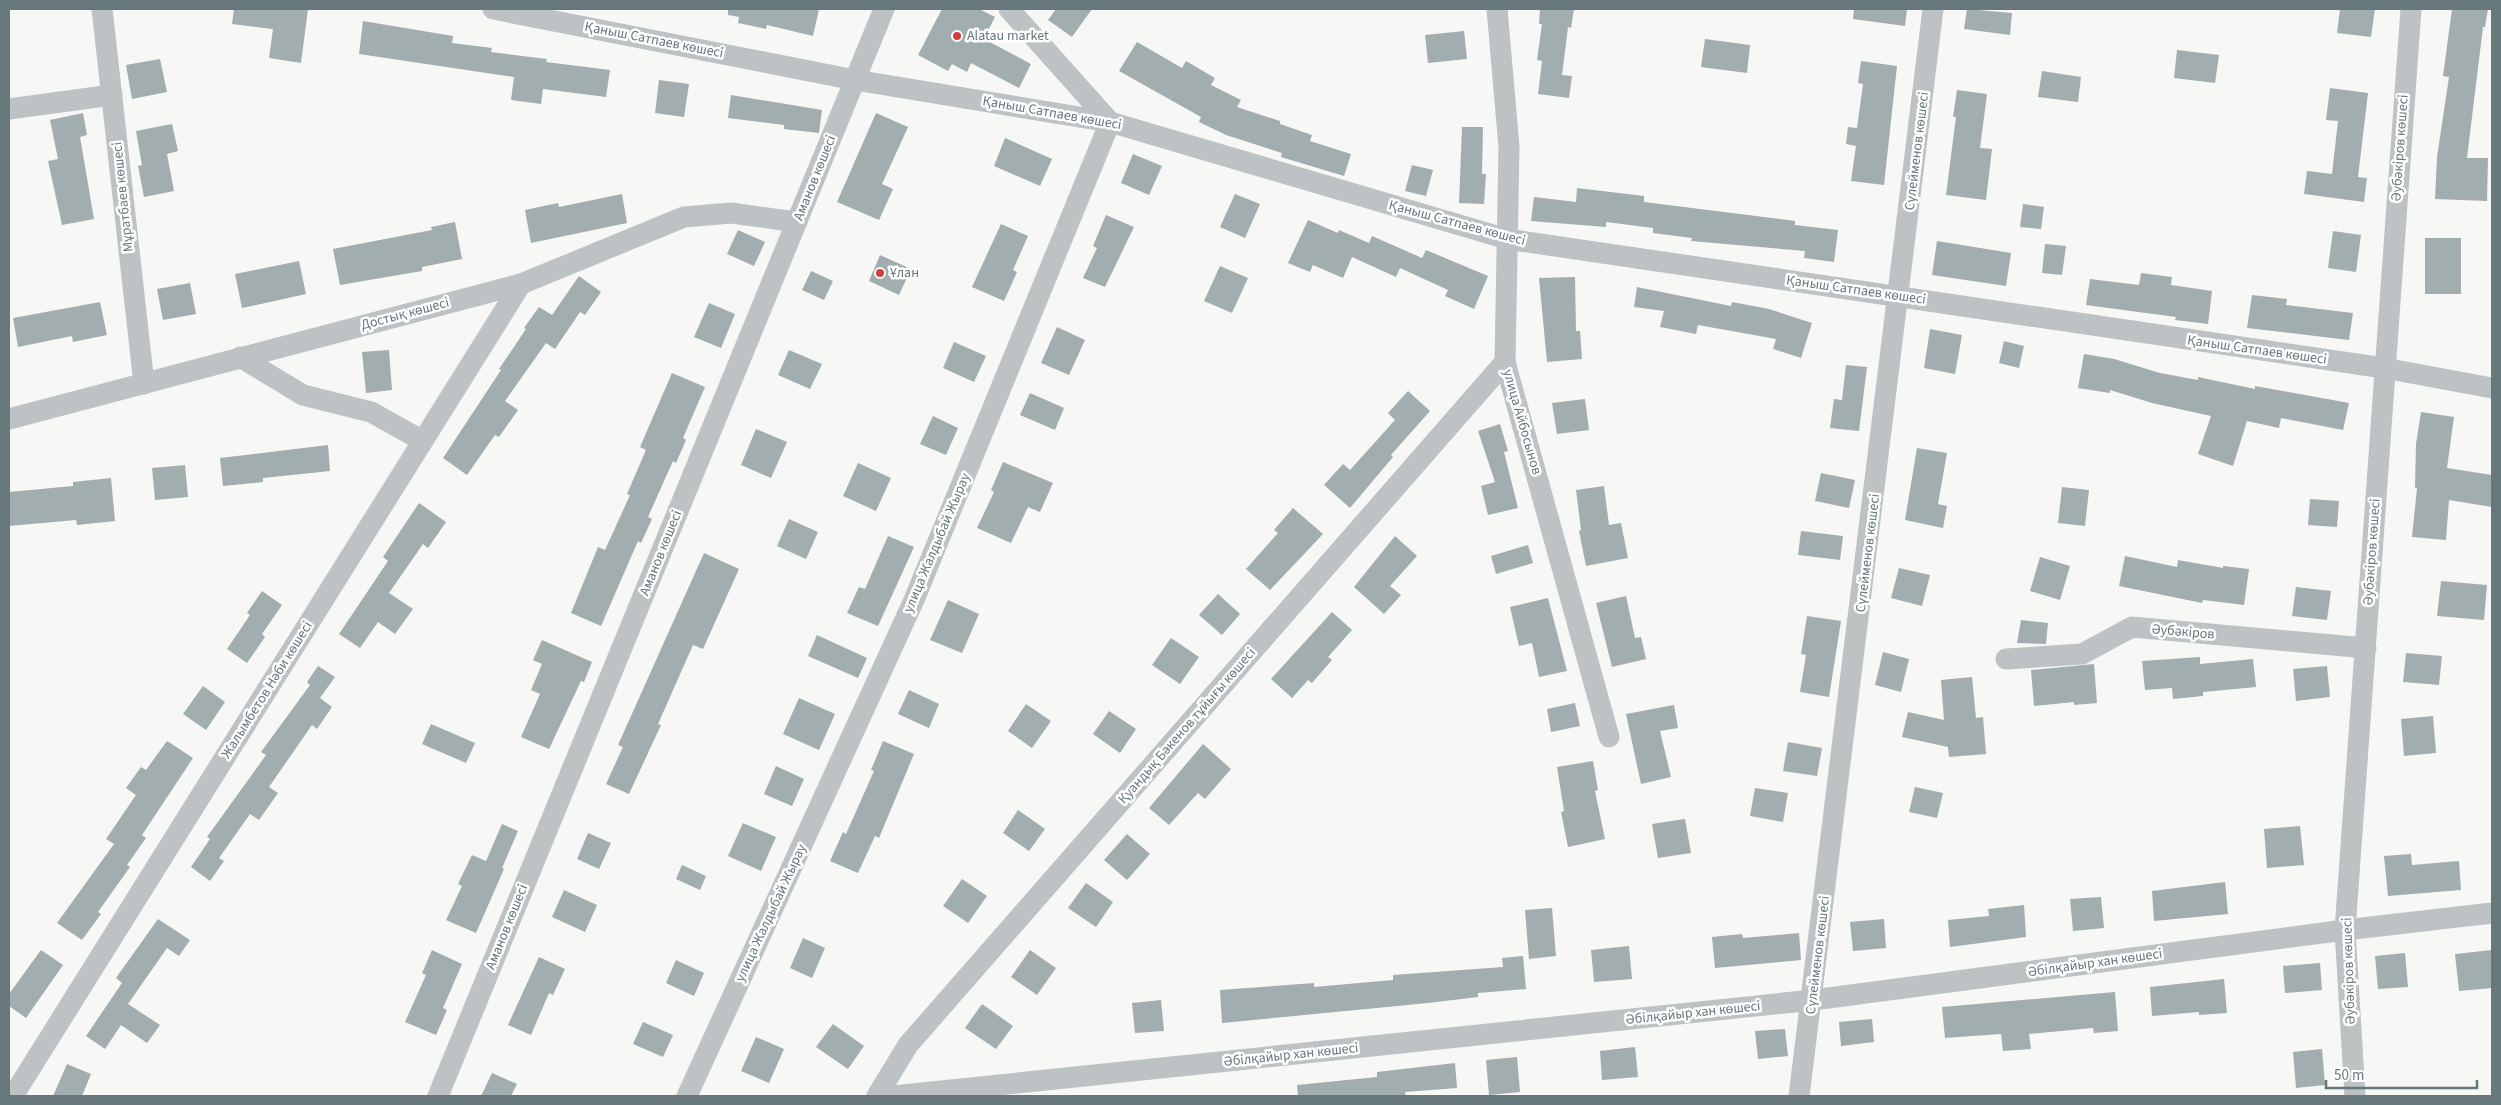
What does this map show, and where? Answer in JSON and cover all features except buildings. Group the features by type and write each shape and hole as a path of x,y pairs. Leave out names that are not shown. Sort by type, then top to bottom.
{"street":[{"name":"Мұратбаев көшесі","path":"102,9 144,384"},
{"name":"Қаныш Сатпаев көшесі","path":"493,9 855,80 1110,122 1507,239 2384,368 2492,388"},
{"name":"Аманов көшесі","path":"438,1096 884,9"},
{"path":"1009,9 1110,122"},
{"name":"улица Айбосынов","path":"1497,9 1509,147 1505,362 1609,737"},
{"name":"Сүлейменов көшесі","path":"1799,1096 1813,1000 1933,9"},
{"name":"Әубәкіров көшесі","path":"2355,1096 2345,930 2411,9"},
{"path":"9,109 112,94"},
{"name":"улица Жалдыбай Жырау","path":"687,1096 914,600 1110,122"},
{"name":"Достық көшесі","path":"9,419 521,284 684,217 731,213 797,222"},
{"name":"Жалымбетов Нәби көшесі","path":"14,1096 521,284"},
{"path":"240,357 303,394 371,412 423,442"},
{"name":"Қуандық Бәкенов тұйығы көшесі","path":"877,1096 908,1045 1505,362"},
{"name":"Әубәкіров","path":"2006,659 2082,654 2132,627 2366,648"},
{"name":"Әбілқайыр хан көшесі","path":"893,1096 1813,1000 2345,930 2492,913"}],"place":[{"name":"Alatau market","path":"957,36"},
{"name":"Ұлан","path":"880,273"}]}
